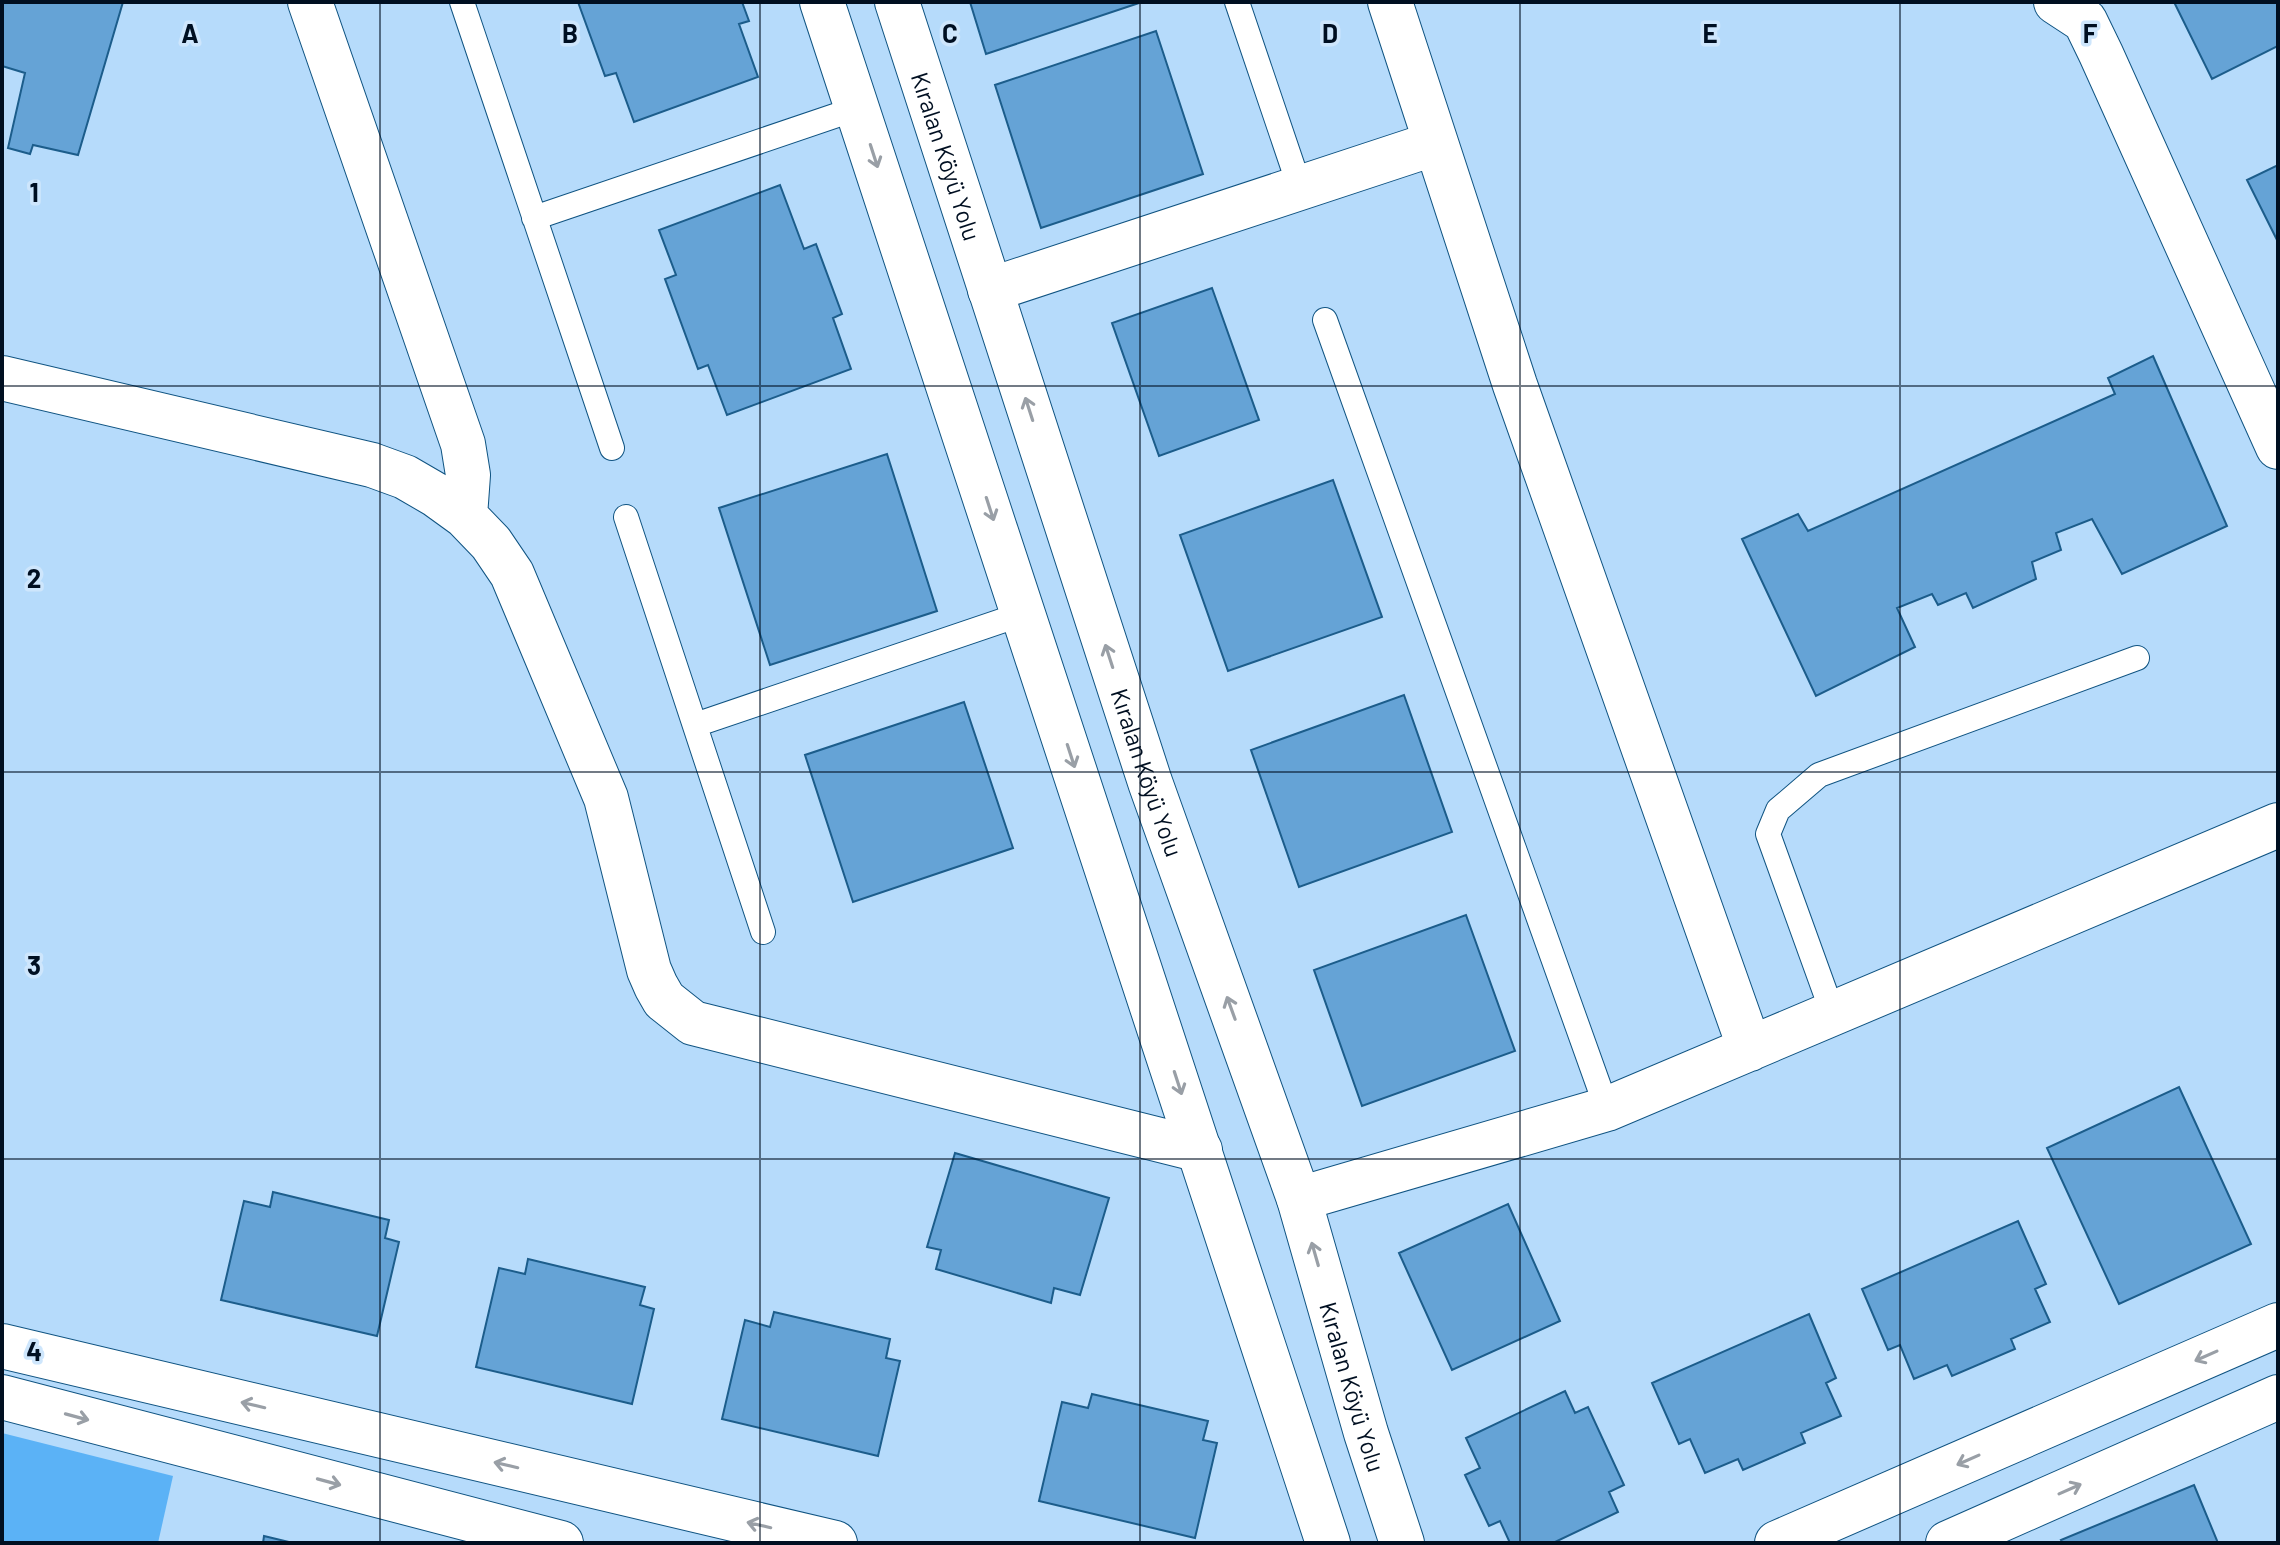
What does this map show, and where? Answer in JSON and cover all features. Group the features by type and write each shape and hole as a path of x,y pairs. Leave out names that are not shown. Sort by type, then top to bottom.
{"street":[{"path":"310,2 463,444 468,475 465,516"},
{"path":"822,2 1328,1543"},
{"name":"Kıralan Köyü Yolu","path":"897,2 1150,782 1299,1199 1366,1433 1402,1543"},
{"path":"1390,2 1515,385 1750,1049"},
{"path":"2056,2 2085,21 2263,374 2278,447"},
{"path":"990,290 1436,143"},
{"path":"2,378 372,465 405,477 465,516 491,543 512,574 528,608 606,798 649,970 664,1000 677,1013 693,1023 1200,1150"},
{"path":"1299,1199 1607,1109 2278,825"},
{"path":"1777,1543 2278,1325"},
{"path":"2,1346 835,1543"},
{"path":"2,1397 561,1543"},
{"path":"1948,1543 2278,1397"}],"lane":[{"path":"462,2 612,448"},
{"path":"1237,2 1300,188"},
{"path":"534,218 858,108"},
{"path":"1325,320 1607,1109"},
{"path":"626,517 763,932"},
{"path":"695,725 1025,613"},
{"path":"1833,1014 1768,834 1778,810 1819,775 2137,658"}],"shaded area":[{"path":"2,1433 173,1476 158,1543 2,1543"}],"building":[{"path":"2,2 123,2 78,155 33,145 30,154 8,148 25,73 2,66"},
{"path":"578,2 742,2 749,21 739,24 758,77 634,122 616,73 605,76"},
{"path":"970,2 1142,2 986,54"},
{"path":"2174,2 2278,2 2278,46 2212,79"},
{"path":"1156,31 1203,174 1041,228 995,85"},
{"path":"2278,165 2278,242 2247,180"},
{"path":"780,185 804,249 816,244 842,314 833,318 851,369 727,415 708,365 698,369 665,279 676,275 659,230"},
{"path":"1212,288 1259,420 1159,456 1112,323"},
{"path":"2153,356 2227,526 2122,574 2092,519 2056,533 2061,550 2032,562 2036,579 1973,608 1966,593 1938,605 1932,594 1897,608 1915,647 1816,696 1742,539 1798,514 1808,531 2115,394 2108,378"},
{"path":"887,454 937,611 770,665 719,508"},
{"path":"1333,480 1382,617 1228,671 1180,535"},
{"path":"1404,695 1452,832 1299,887 1251,750"},
{"path":"964,702 1013,848 853,902 805,755"},
{"path":"1466,915 1515,1051 1362,1106 1314,970"},
{"path":"2179,1087 2251,1244 2119,1304 2047,1148"},
{"path":"955,1153 1109,1198 1080,1295 1054,1288 1051,1303 936,1269 941,1250 927,1247"},
{"path":"273,1192 389,1220 385,1238 399,1242 377,1336 221,1300 244,1201 270,1207"},
{"path":"1508,1204 1560,1321 1452,1370 1399,1253"},
{"path":"2018,1221 2046,1284 2035,1289 2050,1322 2011,1339 2015,1349 1952,1376 1947,1365 1914,1379 1900,1345 1888,1350 1862,1289"},
{"path":"528,1259 645,1287 640,1305 654,1309 632,1404 476,1367 499,1268 525,1274"},
{"path":"774,1312 890,1339 886,1358 900,1361 878,1456 722,1419 745,1320 770,1327"},
{"path":"1809,1314 1836,1378 1826,1383 1841,1416 1801,1433 1805,1443 1743,1470 1738,1459 1705,1473 1690,1439 1679,1444 1652,1383"},
{"path":"1565,1391 1575,1413 1588,1407 1624,1485 1609,1492 1618,1512 1553,1543 1510,1543 1500,1521 1489,1526 1465,1475 1480,1468 1466,1438"},
{"path":"1092,1394 1208,1421 1203,1440 1217,1443 1195,1538 1039,1501 1062,1402 1088,1408"},
{"path":"2194,1485 2218,1543 2063,1543 2061,1540"},
{"path":"264,1536 293,1543 263,1543"}]}
